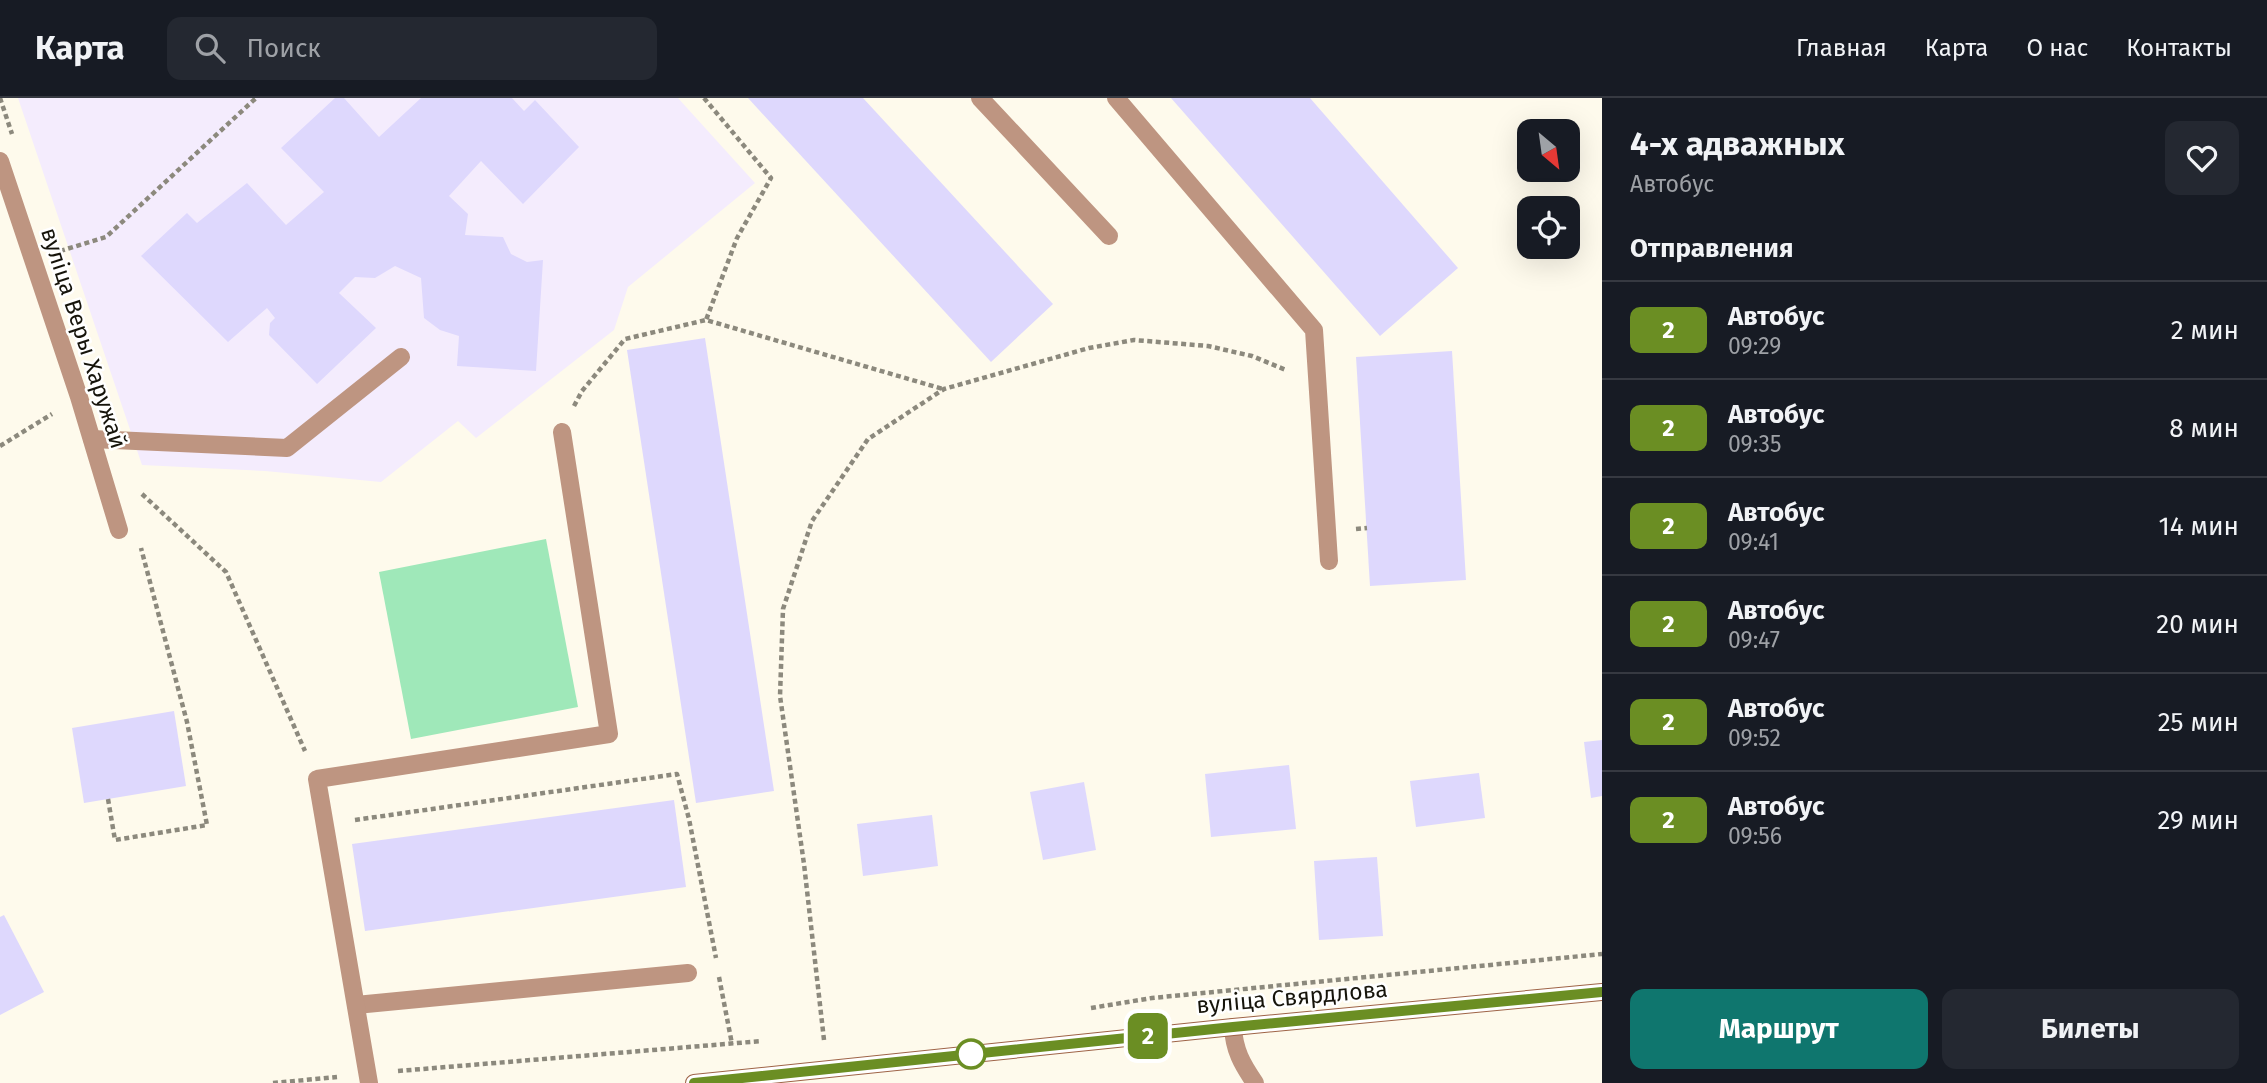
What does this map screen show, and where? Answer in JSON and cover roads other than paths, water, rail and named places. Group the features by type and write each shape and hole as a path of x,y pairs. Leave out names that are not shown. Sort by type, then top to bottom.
{"street":[{"path":"980,98 1109,236"},
{"path":"1116,98 1314,330 1329,561"},
{"name":"вуліца Веры Харужай","path":"0,161 79,397 119,530"},
{"path":"92,439 287,447 401,357"},
{"path":"368,1078 317,779 609,734 562,432"},
{"path":"356,1005 688,973"},
{"name":"вуліца Свярдлова","path":"694,1083 1602,992"},
{"path":"1233,1027 1234,1044 1241,1062 1255,1083"}]}
